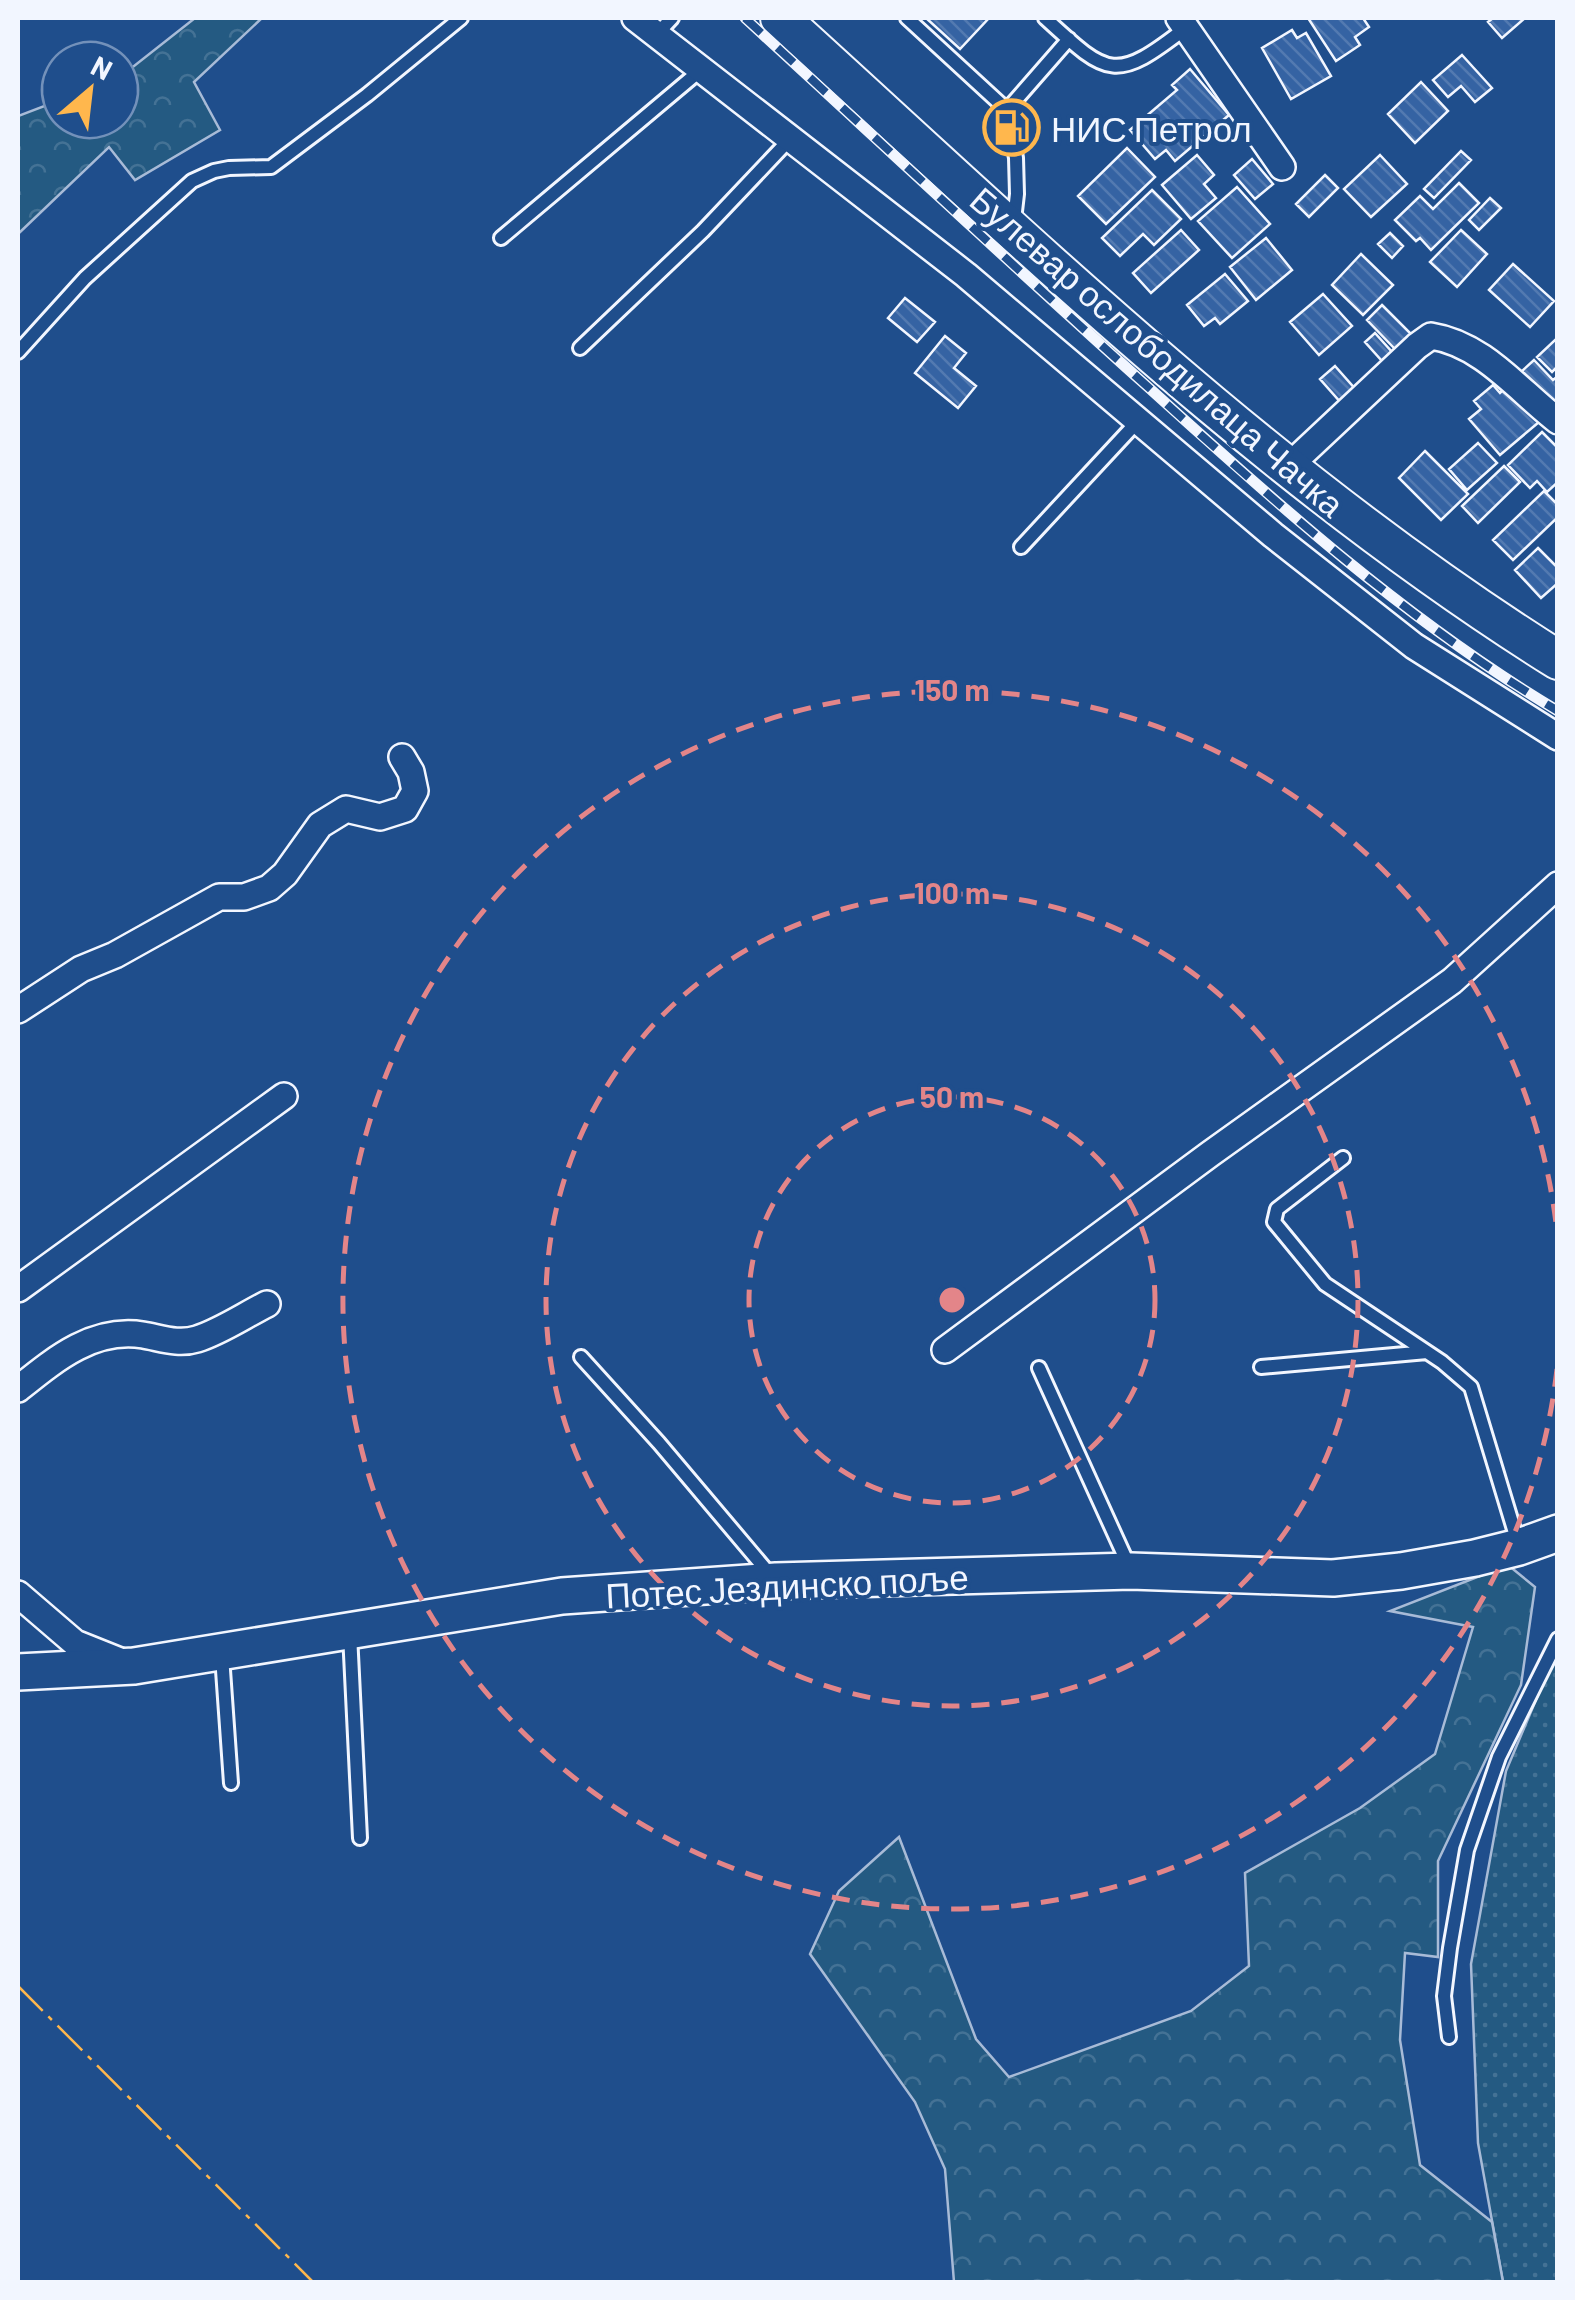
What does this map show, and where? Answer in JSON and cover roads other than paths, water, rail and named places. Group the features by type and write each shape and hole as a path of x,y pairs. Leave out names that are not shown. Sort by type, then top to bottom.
{"main road":[{"name":"Булевар ослободилаца Чачка","path":"780,18 1139,342 1288,468 1416,565 1558,660"},
{"name":"Потес Јездинско поље","path":"18,1672 134,1666 562,1596 776,1581 1131,1570 1332,1578 1401,1572 1542,1541"}],"street":[{"path":"635,18 665,26 702,68 966,275 1273,535 1414,646 1558,737"},
{"path":"1189,21 1282,167"},
{"path":"1288,468 1431,336 1458,342 1484,358 1558,421"},
{"path":"18,1010 81,969 115,955 219,897 244,897 269,888 285,874 320,826 346,809 380,817 404,809 416,792 402,756"},
{"path":"945,1350 1452,980 1558,885"},
{"path":"18,1289 284,1096"},
{"path":"18,1389 58,1357 90,1341 115,1334 141,1334 171,1342 196,1339 267,1304"},
{"path":"18,1594 75,1643 134,1666"}],"lane":[{"path":"18,352 86,278 192,182 229,168 271,167 461,18"},
{"path":"907,18 1007,110 1016,158 1013,229"},
{"path":"1045,18 1091,58 1107,66 1124,65 1155,52 1189,21"},
{"path":"1007,110 1068,40"},
{"path":"501,238 702,68"},
{"path":"580,348 792,138"},
{"path":"1022,547 1139,420"},
{"path":"1343,1158 1277,1208 1274,1222 1325,1284 1427,1352 1471,1387 1542,1541"},
{"path":"1261,1367 1427,1352"},
{"path":"581,1357 660,1443 776,1581"},
{"path":"1039,1368 1131,1570"},
{"path":"350,1631 360,1838"},
{"path":"1450,2037 1444,1996 1466,1850 1498,1757 1558,1639"},
{"path":"222,1653 232,1783"}],"railway":[{"path":"745,18 1295,517 1448,639 1558,711"}],"place":[{"name":"НИС Петрол","path":"1012,128"}]}
